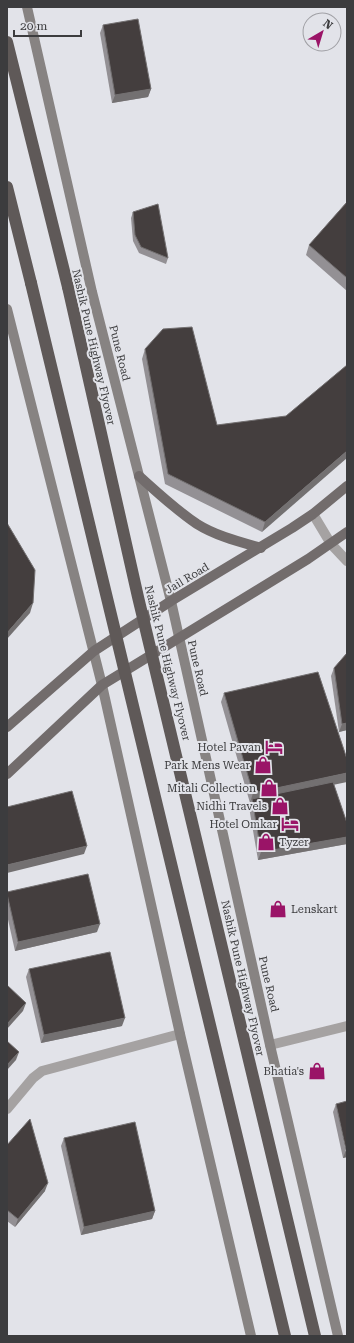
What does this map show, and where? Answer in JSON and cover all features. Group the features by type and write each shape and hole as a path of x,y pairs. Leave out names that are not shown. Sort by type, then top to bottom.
{"highway":[{"name":"Nashik Pune Highway Flyover","path":"7,42 68,287 138,597 315,1336"},
{"path":"7,187 285,1336"}],"main road":[{"name":"Pune Road","path":"27,7 92,292 171,601 270,1045 338,1336"},
{"path":"7,309 94,651 180,1034 252,1336"},
{"path":"139,476 180,512 198,525 226,537 261,548"},
{"name":"Jail Road","path":"7,727 94,651 171,601 261,548 313,514 347,486"},
{"path":"7,774 102,685 308,559 347,532"}],"street":[{"path":"313,514 331,544 347,561"},
{"path":"270,1045 347,1026"},
{"path":"7,1109 33,1078 42,1071 180,1034"}],"building":[{"path":"138,19 151,89 115,95 103,25"},
{"path":"347,202 347,278 309,245"},
{"path":"158,204 168,258 141,247 135,235 133,212"},
{"path":"192,327 217,425 286,416 347,365 347,451 265,522 168,474 145,349 163,329"},
{"path":"7,523 35,570 33,603 7,633"},
{"path":"347,653 347,723 342,724 334,668"},
{"path":"318,672 347,759 347,773 253,793 224,693"},
{"path":"333,782 347,823 347,837 261,852 252,799"},
{"path":"72,791 87,846 7,865 7,807"},
{"path":"88,874 100,924 18,942 7,892"},
{"path":"110,952 125,1018 44,1035 29,969"},
{"path":"7,985 26,1003 7,1024"},
{"path":"7,1041 19,1052 7,1065"},
{"path":"347,1101 347,1150 346,1150 336,1104"},
{"path":"30,1119 48,1183 18,1219 7,1210 7,1145"},
{"path":"135,1122 155,1211 84,1227 64,1138"}],"place":[{"name":"Hotel Pavan","path":"274,747"},
{"name":"Park Mens Wear","path":"263,765"},
{"name":"Mitali Collection","path":"269,788"},
{"name":"Nidhi Travels","path":"280,806"},
{"name":"Hotel Omkar","path":"290,824"},
{"name":"Tyzer","path":"266,842"},
{"name":"Lenskart","path":"278,909"},
{"name":"Bhatia's","path":"317,1071"}]}
